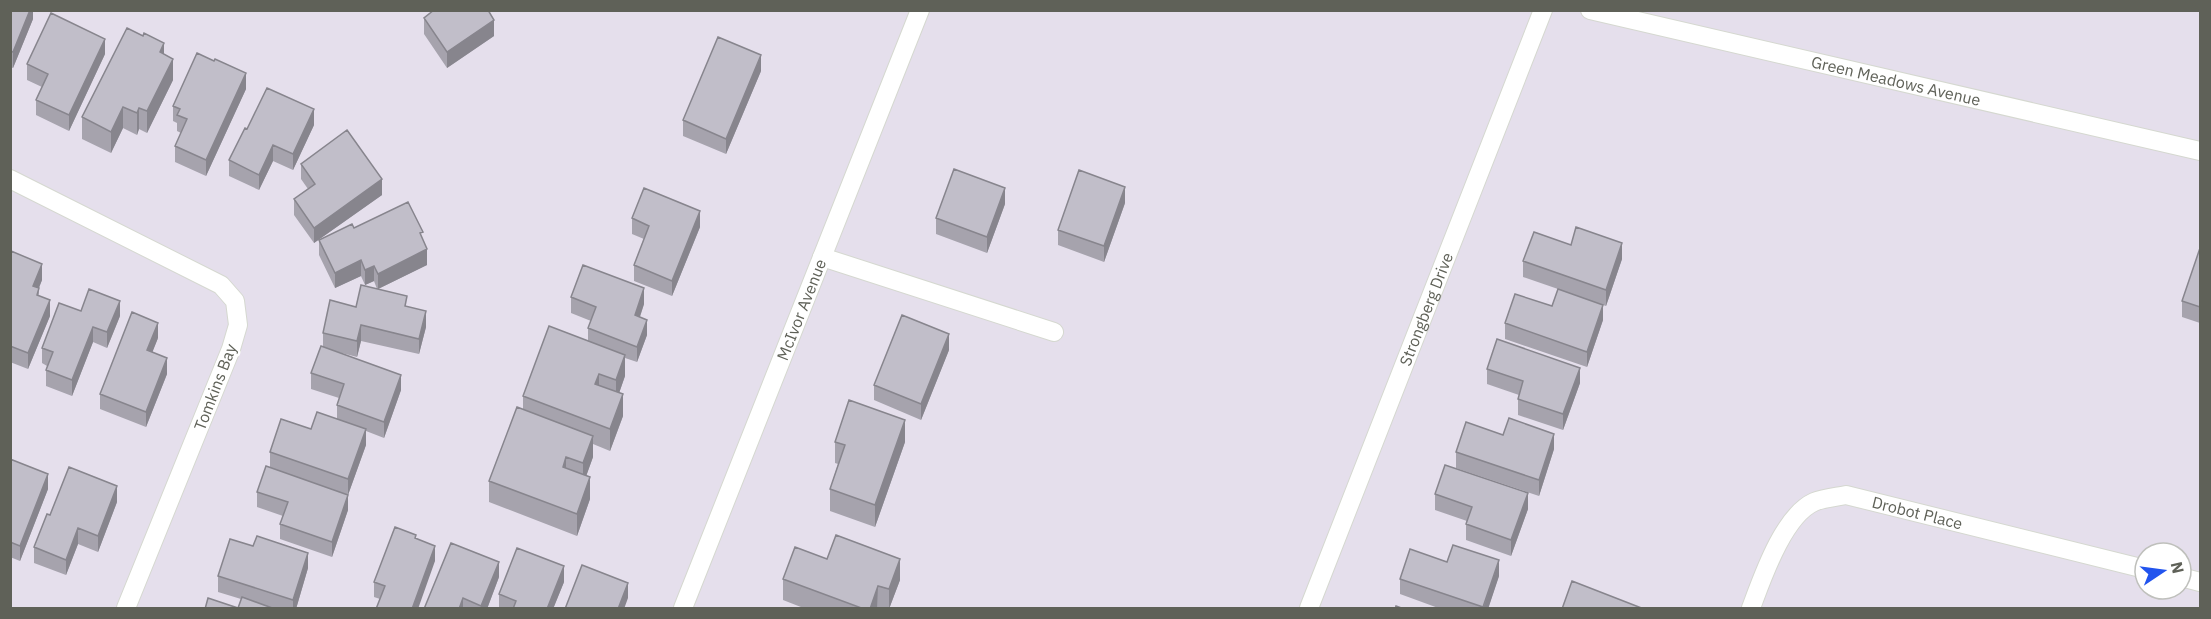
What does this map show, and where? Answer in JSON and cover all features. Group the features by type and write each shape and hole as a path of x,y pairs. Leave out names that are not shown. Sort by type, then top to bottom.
{"street":[{"name":"McIvor Avenue","path":"683,609 920,10"},
{"name":"Strongberg Drive","path":"1309,609 1543,10"},
{"name":"Green Meadows Avenue","path":"1590,10 2200,151"},
{"name":"Tomkins Bay","path":"10,179 221,285 235,301 238,325 231,349 126,609"},
{"path":"822,257 1054,332"},
{"name":"Drobot Place","path":"1751,609 1770,558 1791,522 1813,502 1846,495 2133,566"}],"building":[{"path":"10,10 30,10 13,52 10,51"},
{"path":"434,10 488,10 494,20 447,52 424,18"},
{"path":"51,13 105,39 69,115 36,100 48,74 27,64"},
{"path":"127,28 164,43 160,52 173,59 147,111 139,108 137,113 123,107 111,132 82,117"},
{"path":"718,37 761,55 726,139 683,120"},
{"path":"197,53 246,73 206,160 175,146 187,119 177,115 180,109 173,106"},
{"path":"267,88 314,109 293,154 273,145 259,175 229,160"},
{"path":"347,130 382,179 314,228 294,199 315,184 301,164"},
{"path":"954,169 1005,188 987,237 936,218"},
{"path":"1079,170 1125,187 1104,246 1058,230"},
{"path":"644,188 700,211 672,281 634,265 649,226 632,218"},
{"path":"408,202 423,232 420,233 427,249 378,274 374,266 365,270 361,260 335,273 319,240 352,224 354,228"},
{"path":"1576,227 1622,243 1606,290 1523,261 1534,232 1571,245"},
{"path":"2200,248 2200,307 2182,301"},
{"path":"11,251 42,264 33,286 39,288 37,295 50,300 28,353 10,346"},
{"path":"583,265 644,288 635,315 647,320 637,347 588,328 596,307 571,297"},
{"path":"361,285 407,296 405,306 426,311 419,339 361,325 357,341 323,333 330,300 356,307"},
{"path":"89,289 120,301 107,332 93,327 72,380 46,370 53,352 42,348 59,303 81,311"},
{"path":"1558,289 1603,305 1587,352 1505,323 1515,294 1552,306"},
{"path":"132,312 158,323 147,350 167,358 146,412 100,394"},
{"path":"902,315 949,334 921,404 874,385"},
{"path":"549,326 625,355 616,380 599,374 595,384 623,394 610,429 523,396"},
{"path":"1497,339 1580,368 1563,414 1518,399 1523,381 1487,369"},
{"path":"321,346 401,375 384,422 337,405 344,384 311,373"},
{"path":"849,400 905,420 875,505 830,489 845,445 835,442"},
{"path":"517,407 593,436 583,463 566,457 563,467 590,477 577,514 489,481"},
{"path":"317,412 366,429 348,479 270,452 281,419 311,429"},
{"path":"1509,418 1554,434 1539,480 1456,452 1466,422 1503,435"},
{"path":"10,459 48,474 20,546 10,542"},
{"path":"1445,465 1528,493 1511,540 1466,524 1472,507 1435,494"},
{"path":"266,466 348,495 332,542 280,524 288,502 257,492"},
{"path":"69,467 117,486 98,536 78,528 66,560 34,547 47,514 50,515"},
{"path":"395,527 435,546 412,609 376,609 385,586 374,582"},
{"path":"836,535 900,559 889,589 878,586 870,609 864,609 783,579 795,547 827,559"},
{"path":"257,536 308,553 293,600 218,576 230,539 253,546"},
{"path":"451,543 499,562 481,606 463,598 459,609 424,609"},
{"path":"1453,545 1499,560 1483,607 1400,579 1410,549 1447,562"},
{"path":"517,548 564,566 547,609 513,609 516,601 499,594"},
{"path":"582,565 628,583 618,609 565,609"},
{"path":"1572,581 1644,609 1562,609"},
{"path":"242,597 275,609 205,609 208,598 238,608"}]}
